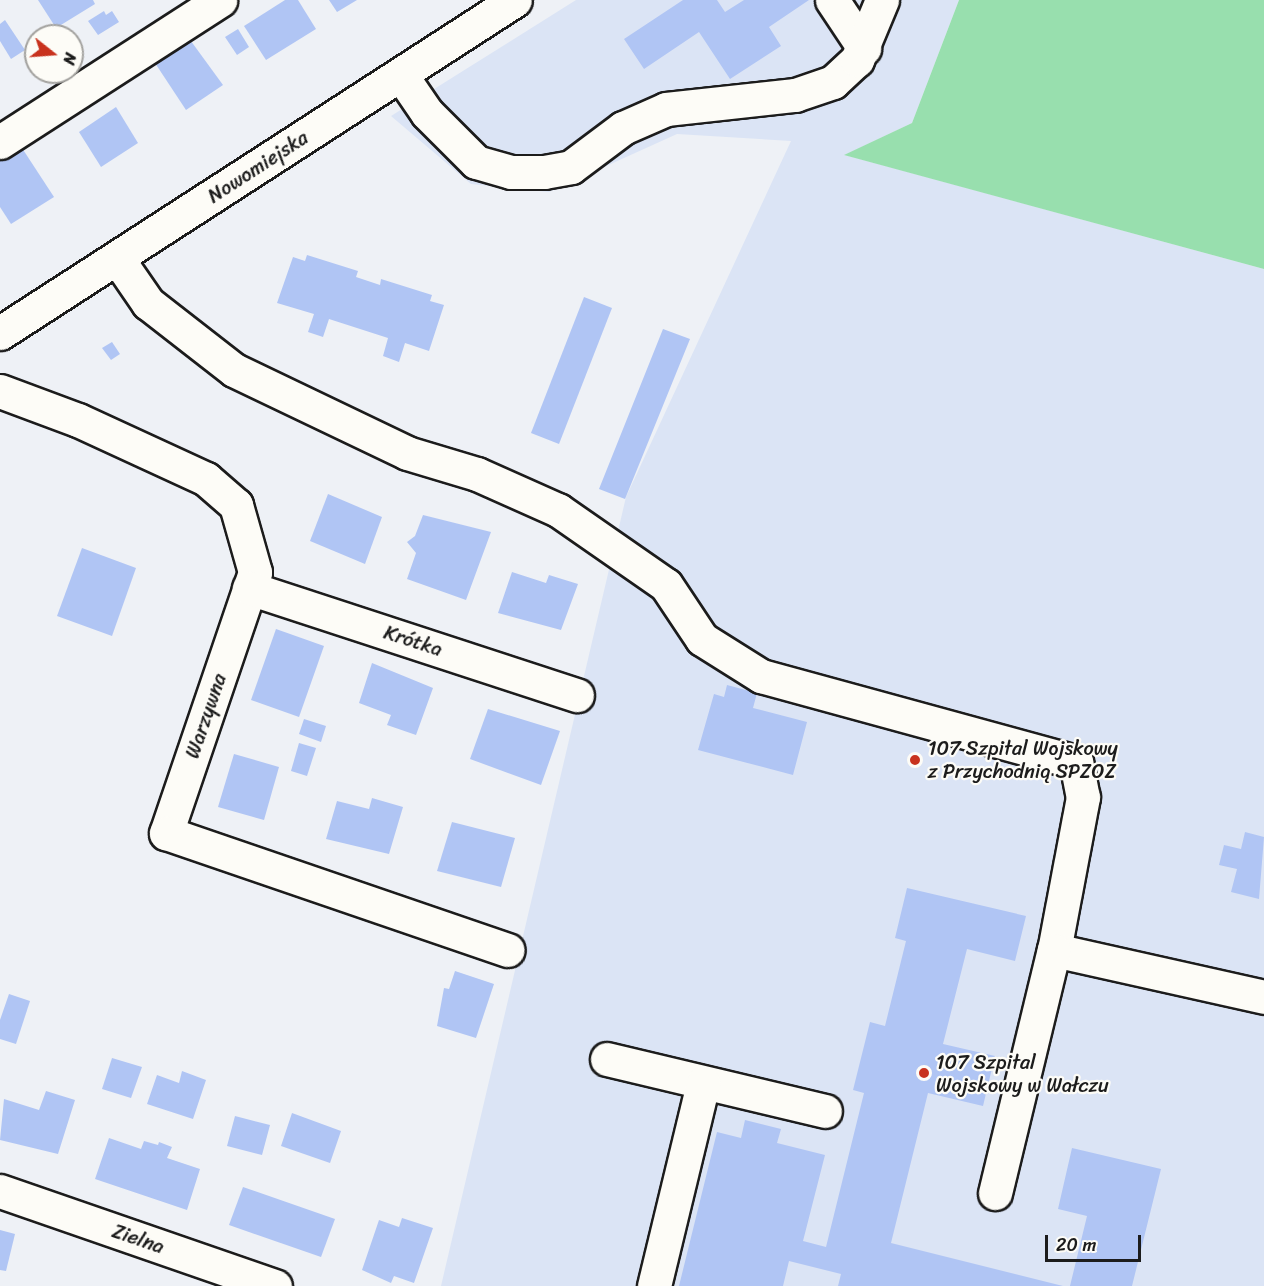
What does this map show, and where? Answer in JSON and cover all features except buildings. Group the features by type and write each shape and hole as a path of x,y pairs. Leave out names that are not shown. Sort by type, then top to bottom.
{"street":[{"path":"0,142 220,0"},
{"name":"Nowomiejska","path":"0,333 515,0"},
{"path":"832,0 864,48"},
{"path":"401,75 427,113 476,162 511,172 544,172 571,167 623,129 666,109 795,95 833,82 864,48 882,0"},
{"path":"117,258 148,303 234,370 407,453 477,474 558,510 666,585 702,639 761,676 1077,762 1083,797 1054,950 995,1193"},
{"name":"Warzywna","path":"0,391 78,420 206,479 236,505 255,572 166,833 508,950"},
{"name":"Krótka","path":"249,588 577,695"},
{"path":"1054,950 1264,997"},
{"path":"607,1059 825,1111"},
{"path":"654,1286 703,1083"},
{"name":"Zielna","path":"0,1191 275,1286"}],"shaded area":[{"name":"107 Szpital Wojskowy z Przychodnią SPZOZ","path":"576,0 959,0 912,123 845,155 1264,269 1264,1286 441,1286 626,497 791,141 677,134 549,192 471,184 391,116"}],"green space":[{"path":"959,0 1264,0 1264,269 844,155 912,123"}],"place":[{"name":"107 Szpital Wojskowy z Przychodnią SPZOZ","path":"915,760"},
{"name":"107 Szpital Wojskowy w Wałczu","path":"924,1073"}]}
